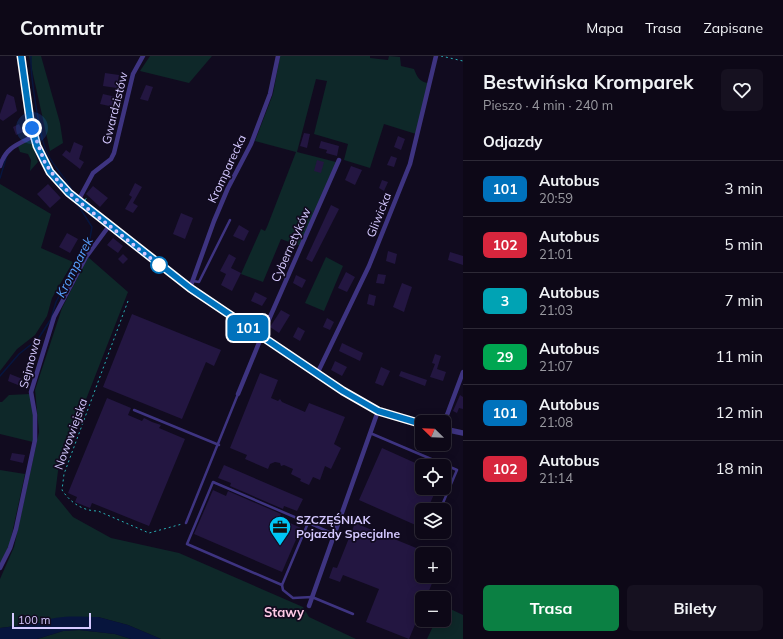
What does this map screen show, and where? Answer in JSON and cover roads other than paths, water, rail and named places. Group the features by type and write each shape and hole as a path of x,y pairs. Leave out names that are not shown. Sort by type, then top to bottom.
{"street":[{"path":"20,56 34,136 41,155 50,172 69,193 81,201 109,226 190,288 351,397 378,411 415,422"},
{"name":"Gwardzistów","path":"81,201 93,173 111,159 114,153 133,74 142,56"},
{"name":"Kromparecka","path":"190,288 214,221 228,188 251,144 270,94 278,56"},
{"name":"Gliwicka","path":"317,374 369,266 410,164 436,56"},
{"path":"0,166 3,156 10,149 34,136"},
{"name":"Cybernetyków","path":"238,394 339,160"},
{"name":"Sejmowa","path":"1,567 10,548 16,529 35,440 35,415 31,392 54,317 86,257 109,226"},
{"path":"447,415 463,372"},
{"path":"309,606 378,411"},
{"path":"451,430 463,433"}],"lane":[{"path":"193,281 199,282 230,220"},
{"path":"186,523 219,445 238,394"},
{"path":"134,410 219,445"},
{"path":"369,433 457,470 443,503"},
{"path":"282,584 187,544 213,482 334,534"},
{"path":"308,522 282,584 283,590 293,598 312,597 353,614"}],"water":[{"path":"61,617 98,617 128,625 161,639 131,639 115,634 79,630 63,631 37,639 0,639 0,628 40,623"}],"waterway":[{"name":"Kromparek","path":"31,56 36,107 45,147 51,160 75,196"},
{"path":"0,178 7,155"},
{"name":"Kromparek","path":"0,376 19,354 38,339 51,319 56,302 90,238 92,227 78,205"}],"place":[{"name":"SZCZĘŚNIAK Pojazdy Specjalne","path":"280,546"}],"district":[{"name":"Stawy","path":"284,612"}]}
